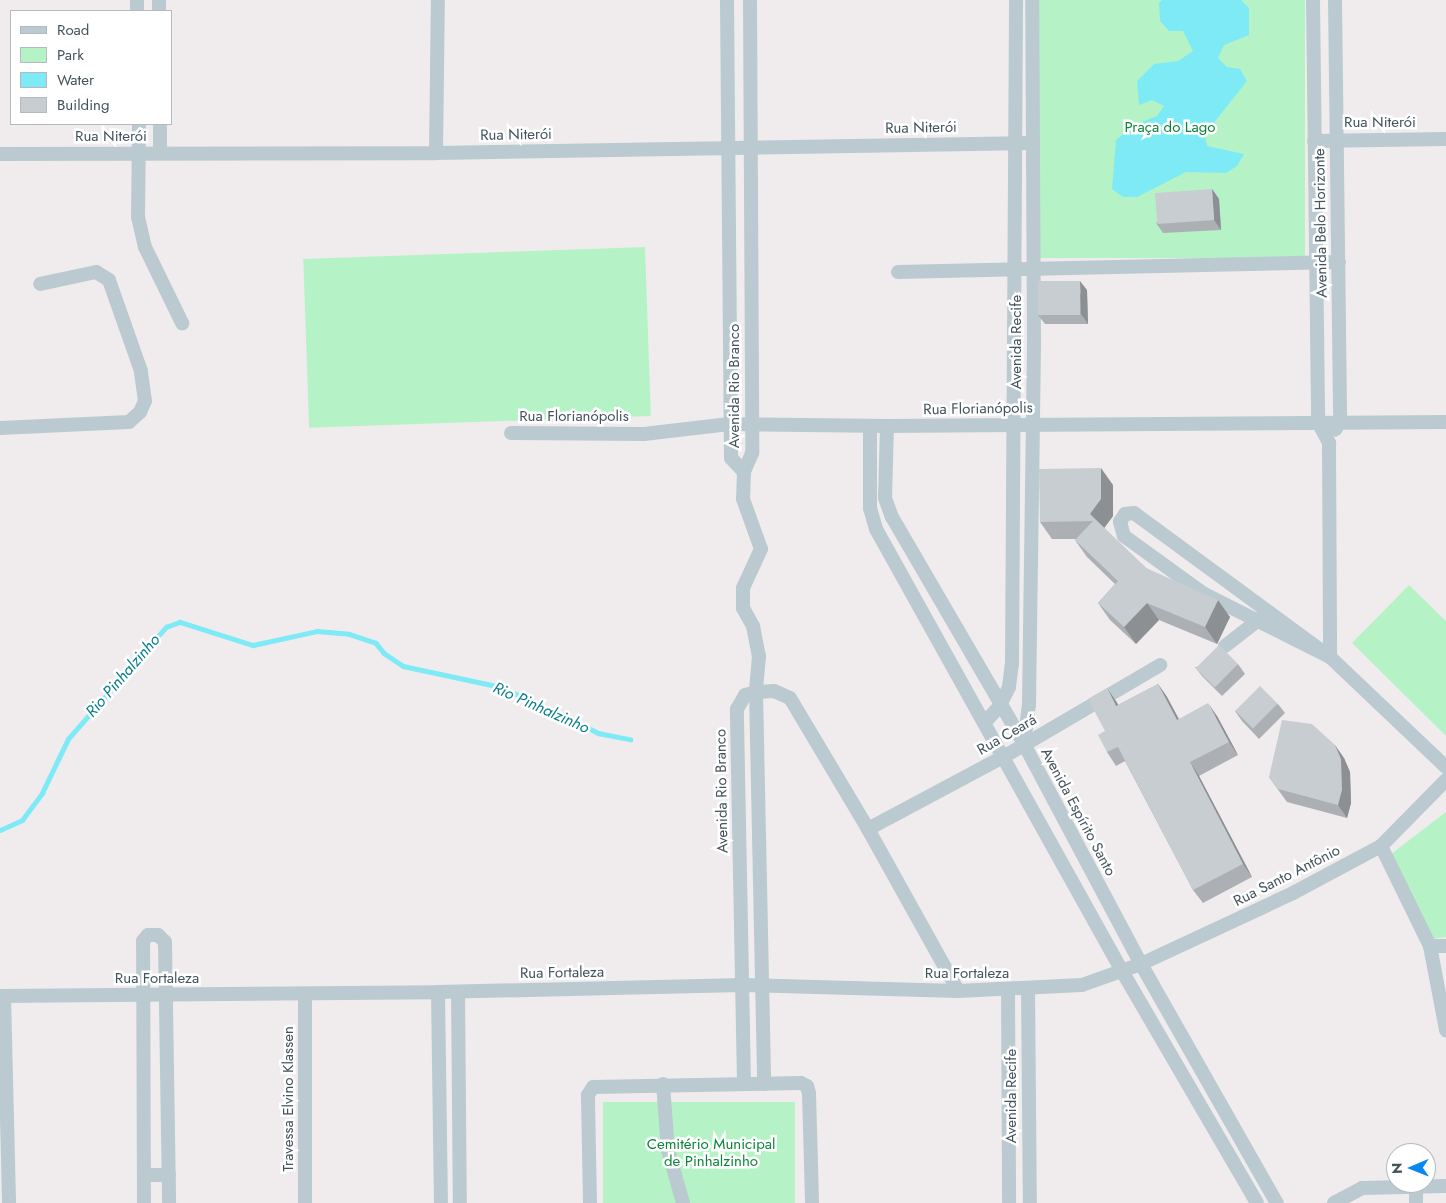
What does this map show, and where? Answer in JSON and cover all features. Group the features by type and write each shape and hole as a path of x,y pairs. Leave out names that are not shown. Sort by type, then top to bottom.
{"street":[{"path":"436,153 438,0"},
{"name":"Avenida Rio Branco","path":"727,0 726,147 730,458 744,472 752,453 750,0"},
{"name":"Avenida Recife","path":"985,722 999,707 1008,687 1012,664 1016,341 1016,0"},
{"name":"Avenida Recife","path":"1024,744 1028,704 1034,342 1032,0"},
{"name":"Avenida Belo Horizonte","path":"1313,0 1318,422 1328,443 1330,657"},
{"name":"Avenida Belo Horizonte","path":"1335,0 1340,422"},
{"path":"727,42 750,42"},
{"path":"139,125 138,217 145,247 182,323"},
{"path":"160,125 160,153"},
{"name":"Rua Niterói","path":"1314,140 1446,139"},
{"name":"Rua Niterói","path":"0,154 436,153 1033,143"},
{"path":"898,272 1016,266 1339,262"},
{"path":"0,428 133,421 145,400 141,371 108,280 96,272 40,284"},
{"path":"728,279 751,279"},
{"path":"1016,341 1034,342"},
{"path":"728,345 752,344"},
{"path":"1328,443 1340,422"},
{"name":"Rua Florianópolis","path":"511,434 644,434 730,424 887,426 1446,422"},
{"path":"870,426 870,508 876,529 1005,756 1122,971 1257,1203"},
{"name":"Avenida Espírito Santo","path":"887,426 885,498 892,517 999,707 1024,744 1141,964 1278,1203"},
{"path":"744,472 743,499 761,549 743,588 744,608 753,626 759,656 756,692 764,986 764,1084"},
{"path":"1330,657 1256,623 1204,594 1124,536 1120,522 1125,514 1134,513 1330,657 1446,767"},
{"path":"1014,524 1032,525"},
{"path":"1225,646 1269,611"},
{"name":"Rua Ceará","path":"868,829 1005,756 1160,665"},
{"path":"756,692 774,691 790,698 868,829 958,991"},
{"name":"Avenida Rio Branco","path":"744,1083 737,709 745,695 756,692"},
{"name":"Rua Santo Antônio","path":"1122,971 1141,964 1293,893 1380,846 1446,780"},
{"path":"739,831 760,830"},
{"path":"1056,850 1074,840"},
{"path":"1380,846 1430,946 1446,1030"},
{"path":"741,901 762,901"},
{"path":"144,1203 143,941 148,935 158,935 165,942 169,1203"},
{"path":"1430,946 1446,946"},
{"name":"Rua Fortaleza","path":"2,996 458,992 742,985 958,991 1008,990 1082,985 1122,971"},
{"name":"Avenida Recife","path":"1028,989 1030,1203"},
{"name":"Avenida Recife","path":"1008,990 1010,1203"},
{"path":"438,992 441,1203"},
{"path":"458,992 460,1203"},
{"name":"Travessa Elvino Klassen","path":"305,994 305,1203"},
{"path":"2,996 9,1203"},
{"path":"590,1203 589,1090 663,1084 801,1083 807,1086 809,1093 812,1203"},
{"path":"663,1084 668,1150 683,1203"},
{"path":"144,1094 168,1094"},
{"path":"1199,1104 1216,1096"},
{"path":"440,1097 459,1097"},
{"path":"440,1160 460,1159"},
{"path":"144,1175 169,1175"},
{"path":"1334,1203 1362,1188 1386,1186"}],"green space":[{"name":"Praça do Lago","path":"1035,0 1305,0 1305,258 1035,258"},
{"path":"645,247 651,416 309,428 303,259"},
{"path":"1409,585 1446,621 1446,736 1352,643"},
{"path":"1446,812 1446,937 1432,939 1391,854"},
{"name":"Cemitério Municipal de Pinhalzinho","path":"603,1102 795,1102 795,1203 603,1203"}],"water":[{"path":"1162,0 1241,0 1249,8 1249,35 1224,45 1218,58 1227,67 1240,69 1247,81 1205,134 1207,146 1244,154 1237,166 1226,173 1186,172 1137,197 1123,197 1112,189 1116,140 1134,125 1157,116 1164,106 1152,100 1139,105 1137,81 1154,64 1178,61 1193,51 1183,31 1169,31 1160,21 1159,3"}],"building":[{"path":"1212,189 1214,220 1157,224 1155,193"},
{"path":"1038,281 1080,281 1080,315 1038,315"},
{"path":"1101,468 1101,499 1090,514 1146,568 1218,600 1205,627 1147,603 1124,627 1098,603 1118,581 1075,540 1093,521 1040,522 1039,469"},
{"path":"1219,645 1238,664 1215,687 1196,668"},
{"path":"1158,684 1177,720 1208,703 1229,742 1190,762 1243,864 1193,890 1118,747 1107,752 1098,735 1105,731 1088,699 1107,688 1116,706"},
{"path":"1260,686 1278,704 1253,728 1235,711"},
{"path":"1282,720 1312,724 1335,745 1341,759 1342,790 1338,805 1278,789 1269,777"}],"waterway":[{"name":"Rio Pinhalzinho","path":"0,830 22,820 42,793 68,739 166,627 180,622 253,645 317,631 349,634 376,643 384,653 403,666 501,687 531,701 551,716 569,718 598,733 630,739"}]}
